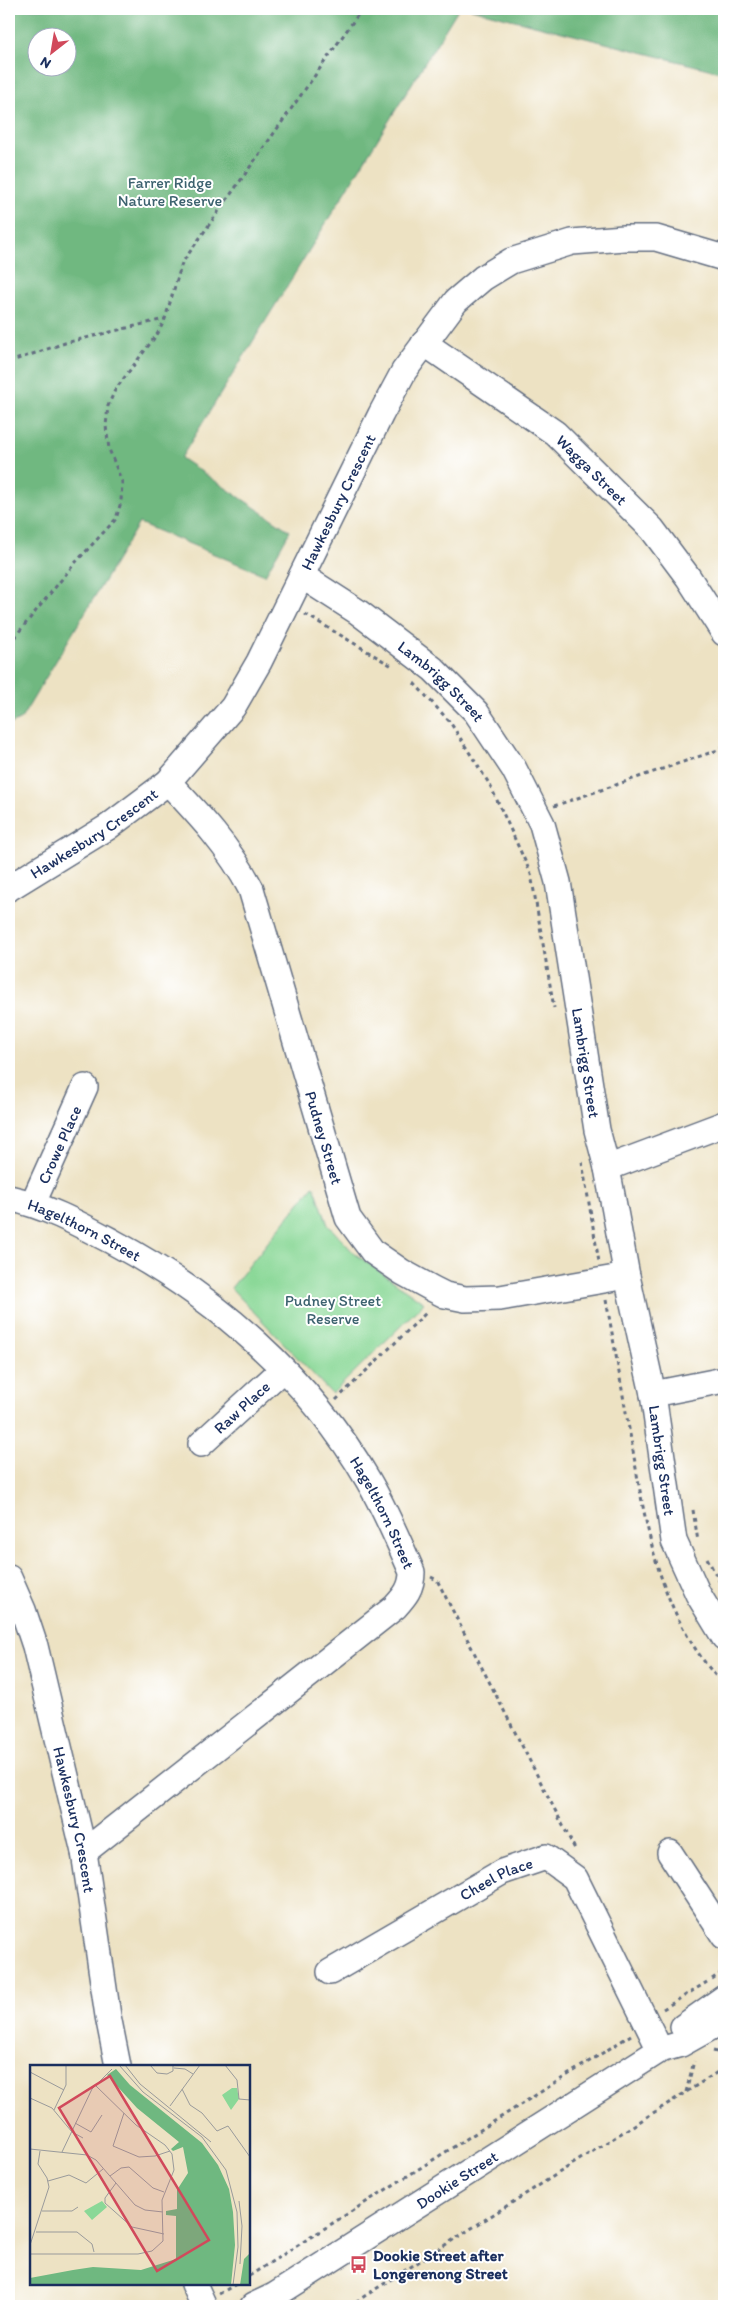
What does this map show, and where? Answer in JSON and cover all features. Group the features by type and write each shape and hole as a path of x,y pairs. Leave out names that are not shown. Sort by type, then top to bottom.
{"street":[{"name":"Hawkesbury Crescent","path":"9,888 108,827 168,782 233,707 259,662 404,371 456,301 483,278 511,261 536,251 572,242 624,238 656,238 724,258"},
{"name":"Wagga Street","path":"424,343 555,433 652,529 688,577 724,633"},
{"name":"Lambrigg Street","path":"302,576 358,612 433,669 476,712 514,769 542,824 558,882 597,1130 607,1168 627,1276 653,1394 674,1541 698,1594 724,1637"},
{"name":"Pudney Street","path":"168,782 223,844 240,867 251,889 348,1218 372,1252 402,1272 445,1295 465,1299 500,1298 627,1276"},
{"name":"Crowe Place","path":"33,1203 85,1087"},
{"path":"607,1168 724,1124"},
{"name":"Hagelthorn Street","path":"9,1198 33,1203 141,1257 201,1296 232,1320 322,1413 370,1481 412,1572 412,1583 406,1595 388,1613 84,1852"},
{"name":"Raw Place","path":"201,1444 282,1370"},
{"path":"653,1394 724,1380"},
{"name":"Hawkesbury Crescent","path":"9,1578 23,1610 35,1646 84,1852 118,2065"},
{"path":"670,1853 724,1936"},
{"name":"Cheel Place","path":"330,1972 502,1872 546,1857 575,1878 660,2050"},
{"name":"Dookie Street","path":"660,2050 672,2034 724,1998"},
{"name":"Dookie Street","path":"253,2306 274,2296 660,2050 680,2044 724,2020"},
{"path":"194,2285 204,2306"}],"path":[{"path":"9,644 75,563 116,519 122,482 109,448 106,426 108,406 115,390 158,333 165,319 182,263 362,9"},
{"path":"9,362 65,344 165,319"},
{"path":"297,619 303,613 399,671"},
{"path":"413,682 450,722 490,785 531,874 555,1010"},
{"path":"507,822 724,748"},
{"path":"580,1155 647,1531 664,1590 691,1641 724,1685"},
{"path":"322,1413 445,1295"},
{"path":"250,2275 622,2042 647,2021"},
{"path":"709,2052 716,2051 724,2054"},
{"path":"686,2092 696,2055"},
{"path":"348,2306 724,2068"}],"green space":[{"name":"Farrer Ridge Nature Reserve","path":"9,9 458,9 181,458 290,531 265,575 139,523 21,719 9,725"},
{"path":"471,9 724,9 724,73"},
{"name":"Pudney Street Reserve","path":"314,1185 328,1225 354,1253 424,1303 332,1394 231,1288"}],"place":[{"name":"Dookie Street after Longerenong Street","path":"359,2264"}]}
